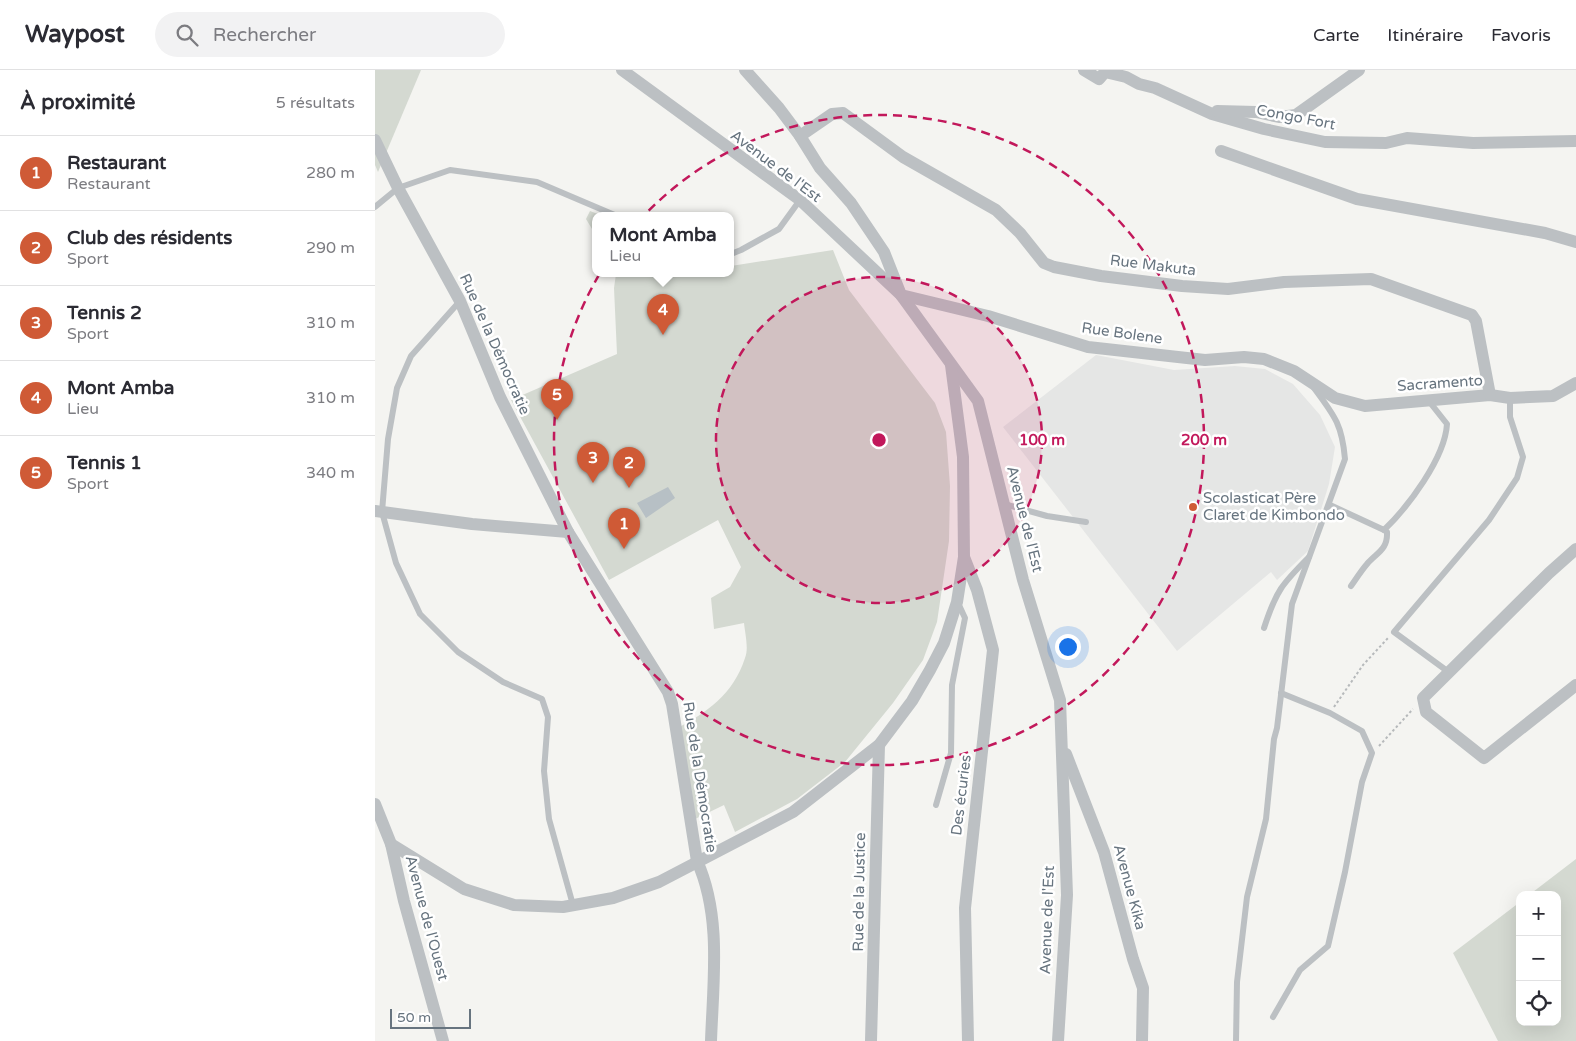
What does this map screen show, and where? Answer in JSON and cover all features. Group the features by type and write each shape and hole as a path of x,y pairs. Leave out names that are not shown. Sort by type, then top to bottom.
{"street":[{"name":"Avenue de l'Est","path":"622,70 799,200 901,295 951,363 980,407 1023,580 1060,700 1067,895 1058,1041"},
{"name":"Congo Fort","path":"1084,70 1099,79 1105,72 1126,77 1212,114 1264,129 1325,142 1386,143 1407,138 1473,143 1576,142"},
{"path":"1212,114 1218,110 1256,112 1279,117 1296,115 1359,70"},
{"path":"749,72 800,136 820,168 851,203 885,252 901,295"},
{"name":"Rue Makuta","path":"800,136 832,114 843,113 903,157 996,210 1026,240 1044,263 1054,267 1101,276 1164,284 1228,289 1283,282 1371,279 1472,315 1476,321 1490,395"},
{"name":"Rue de la Démocratie","path":"375,140 398,188 460,301 500,398 568,532 668,692 697,861 707,883 714,938 711,1041"},
{"path":"1221,151 1357,199 1545,233 1576,242"},
{"name":"Rue Bolene","path":"901,295 988,316 1089,347 1205,360 1244,357 1264,359 1294,371 1309,381"},
{"path":"391,844 464,889 514,905 573,905 613,898 659,882 793,812 879,745 912,702 930,670 944,643 957,602 964,557 963,457 951,363"},
{"name":"Sacramento","path":"1309,381 1335,398 1365,406 1490,395 1510,398 1553,396 1576,383"},
{"path":"379,512 472,524 568,532"},
{"path":"1576,549 1549,573 1423,698 1426,712 1484,758 1576,685"},
{"name":"Des écuries","path":"964,557 977,590 993,650 965,908 968,1041"},
{"name":"Rue de la Justice","path":"871,1041 879,745"},
{"name":"Avenue Kika","path":"1063,746 1104,852 1133,959 1143,988 1143,1041"},
{"name":"Avenue de l'Ouest","path":"375,804 391,844 404,901 443,1041"}],"lane":[{"path":"375,207 398,188 447,171 537,182 608,212"},
{"path":"734,253 779,229 799,200"},
{"path":"460,301 411,356 397,388 388,439 379,512 396,563 420,614 458,652 503,682 542,699 549,717 544,771 549,819 573,905"},
{"path":"1237,1041 1237,982 1247,897 1266,819 1292,604 1345,459 1343,439 1338,422 1309,381"},
{"path":"1450,673 1394,632 1489,520 1517,478 1523,457 1510,418 1510,398"},
{"path":"1384,530 1403,511 1432,467 1447,426 1428,399"},
{"path":"1004,504 1047,516 1086,522"},
{"path":"1330,504 1387,532 1388,538 1383,550 1367,563 1351,586"},
{"path":"1265,628 1272,603 1282,584 1311,554"},
{"path":"936,805 951,753 952,685 965,618 957,602"},
{"path":"1273,1017 1300,970 1328,946 1345,872 1362,782 1372,753 1362,731 1330,713 1281,694"}],"path":[{"path":"1330,713 1363,665 1394,632"},
{"path":"1372,753 1423,698"}],"shaded area":[{"path":"375,70 421,70 378,172 375,165"},
{"path":"590,211 593,212 592,229 586,219"},
{"path":"833,250 849,290 935,403 946,432 950,486 949,541 937,622 923,660 893,703 845,762 797,799 735,832 724,805 691,821 676,729 718,701 734,682 746,654 747,646 744,623 714,629 711,598 730,587 741,567 718,520 609,580 511,400 617,354 614,288 616,277 734,277 734,266"},
{"name":"Scolasticat Père Claret de Kimbondo","path":"1096,355 1174,370 1235,366 1265,369 1293,384 1320,415 1335,447 1329,484 1308,551 1277,580 1271,572 1177,651 1003,427"},
{"path":"668,487 675,498 646,518 637,503"},
{"path":"1576,859 1576,1041 1498,1041 1453,953 1516,905 1516,1026 1561,1026 1561,891 1534,891"}],"place":[{"name":"Mont Amba","path":"663,335"},
{"name":"Tennis 1","path":"557,420"},
{"name":"Tennis 2","path":"593,483"},
{"name":"Club des résidents","path":"629,488"},
{"name":"Scolasticat Père Claret de Kimbondo","path":"1193,507"},
{"name":"Restaurant","path":"624,549"}]}
